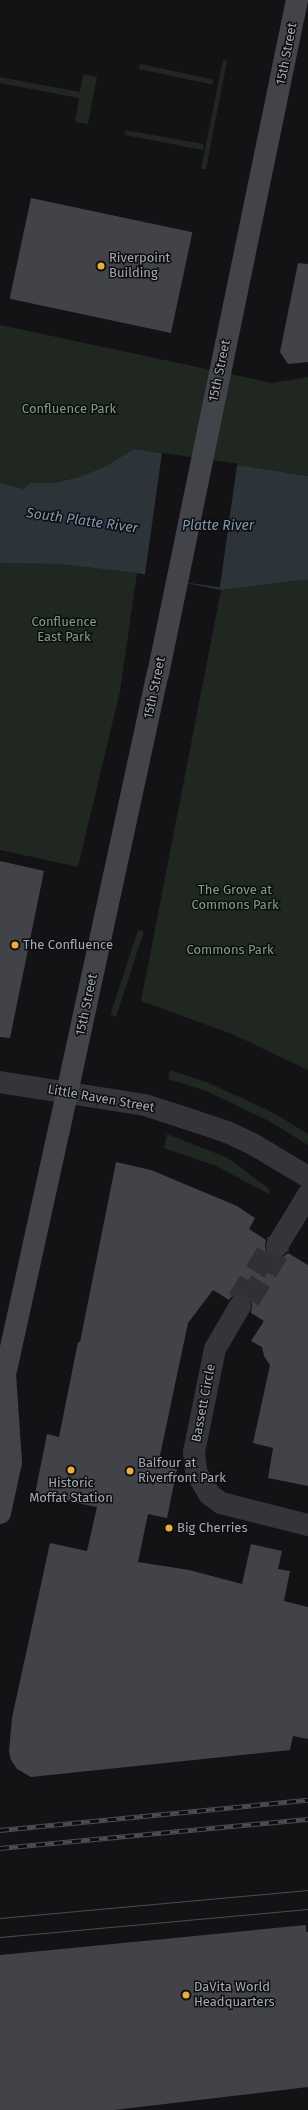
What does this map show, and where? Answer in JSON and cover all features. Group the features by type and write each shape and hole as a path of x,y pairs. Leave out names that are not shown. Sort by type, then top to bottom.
{"main road":[{"name":"15th Street","path":"0,1513 11,1462 2,1380 68,1092 158,674 209,419 257,200 298,0"}],"street":[{"name":"Little Raven Street","path":"0,1082 145,1105 227,1132 272,1155 308,1177"},
{"path":"277,1246 308,1195"},
{"name":"Bassett Circle","path":"240,1306 215,1349 194,1452 196,1472 209,1494 221,1503 308,1524"}],"green space":[{"path":"223,60 227,61 206,169 201,169"},
{"path":"140,64 213,80 212,84 139,69"},
{"path":"83,74 97,77 88,124 75,122 79,98 0,83 0,77 80,92"},
{"path":"125,130 204,144 203,150 125,135"},
{"name":"Confluence Park","path":"0,325 272,383 308,377 308,476 134,449 104,467 82,476 55,483 30,483 24,489 0,483"},
{"name":"Confluence East Park","path":"0,563 59,564 137,573 120,691 78,867 0,850"},
{"name":"Commons Park","path":"308,580 308,1070 232,1034 141,1001 221,590"},
{"path":"138,930 144,932 116,1016 110,1015"},
{"path":"170,1070 209,1083 272,1112 308,1134 308,1145 267,1120 206,1091 168,1079"},
{"path":"167,1134 228,1158 269,1189 269,1194 216,1166 164,1148"}],"water":[{"name":"Platte River","path":"134,449 308,476 308,580 221,590 137,573 59,564 0,563 0,483 24,489 30,483 55,483 82,476 104,467"}],"pier":[{"path":"162,453 237,464 220,587 145,577"}],"building":[{"name":"Riverpoint Building","path":"31,198 192,232 171,333 10,299"},
{"path":"298,263 308,264 308,362 288,364 280,352"},
{"name":"The Confluence","path":"0,861 44,871 10,1038 0,1037"},
{"name":"Balfour at Riverfront Park","path":"116,1162 151,1170 237,1206 255,1218 249,1229 266,1240 266,1252 270,1256 277,1258 283,1257 288,1253 308,1265 308,1486 268,1478 273,1448 253,1443 270,1365 264,1356 262,1347 251,1341 264,1321 251,1313 251,1299 247,1295 233,1295 229,1300 213,1290 188,1323 158,1465 177,1469 167,1518 148,1514 138,1562 189,1570 242,1584 251,1544 282,1551 278,1569 290,1571 284,1601 308,1607 308,1739 293,1736 290,1750 31,1777 17,1769 11,1760 9,1751 12,1718 50,1543 87,1551 97,1507 35,1494 47,1434 59,1437 78,1342 80,1342"},
{"name":"DaVita World Headquarters","path":"306,1925 306,1932 308,1932 308,2087 114,2110 0,2110 0,1955"}],"tunnel":[{"path":"277,1246 278,1253 246,1305 240,1306 238,1300 270,1248 277,1246"}],"tram line":[{"path":"0,1918 308,1890"},
{"path":"0,1937 308,1909"}],"railway":[{"path":"0,1830 308,1800"},
{"path":"0,1848 308,1819"}],"place":[{"name":"Riverpoint Building","path":"101,266"},
{"name":"The Confluence","path":"15,945"},
{"name":"Historic Moffat Station","path":"71,1470"},
{"name":"Balfour at Riverfront Park","path":"130,1471"},
{"name":"Big Cherries","path":"169,1528"},
{"name":"DaVita World Headquarters","path":"186,1995"}],"water label":[{"name":"South Platte River","path":"82,521"}],"park label":[{"name":"The Grove at Commons Park","path":"235,898"}]}
